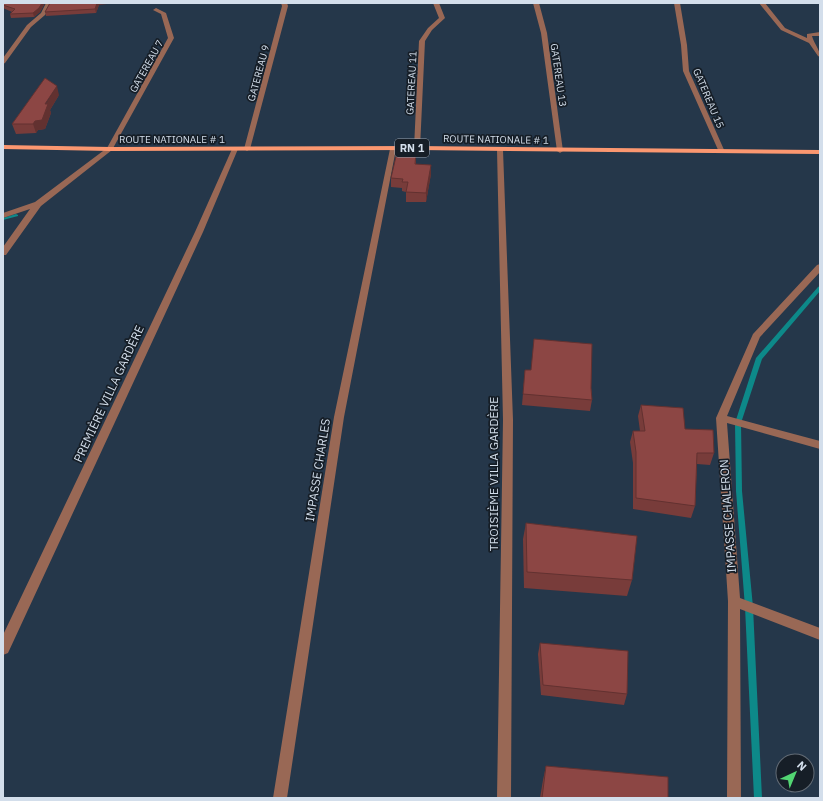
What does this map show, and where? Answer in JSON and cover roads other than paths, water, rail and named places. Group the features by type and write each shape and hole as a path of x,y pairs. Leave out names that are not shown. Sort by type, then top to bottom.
{"main road":[{"name":"ROUTE NATIONALE # 1","path":"3,147 110,149 416,148 560,151 820,152"}],"street":[{"path":"4,60 29,26 43,14 50,3"},
{"name":"GATEREAU 9","path":"247,149 285,6 284,3"},
{"name":"GATEREAU 11","path":"416,148 422,41 430,29 442,18 436,3"},
{"name":"GATEREAU 13","path":"536,3 544,33 560,151"},
{"name":"GATEREAU 15","path":"677,3 684,45 686,71 722,152"},
{"path":"762,3 783,29 811,42"},
{"name":"GATEREAU 7","path":"110,149 171,38 163,13 156,10"},
{"path":"820,34 809,35 811,42 820,55"},
{"name":"IMPASSE CHARLES","path":"280,798 339,417 392,148"},
{"path":"3,253 38,204 110,149"},
{"name":"PREMIÈRE VILLA GARDÈRE","path":"3,649 200,232 235,149"},
{"name":"TROISIÈME VILLA GARDÈRE","path":"500,150 508,420 504,798"},
{"path":"3,216 38,204"},
{"name":"IMPASSE CHALERON","path":"734,798 734,601 721,418 756,336 820,266"},
{"path":"721,418 820,445"},
{"path":"734,601 820,634"}],"waterway":[{"path":"3,219 16,215"},
{"path":"758,798 749,607 739,491 738,423 759,358 820,288"}]}
